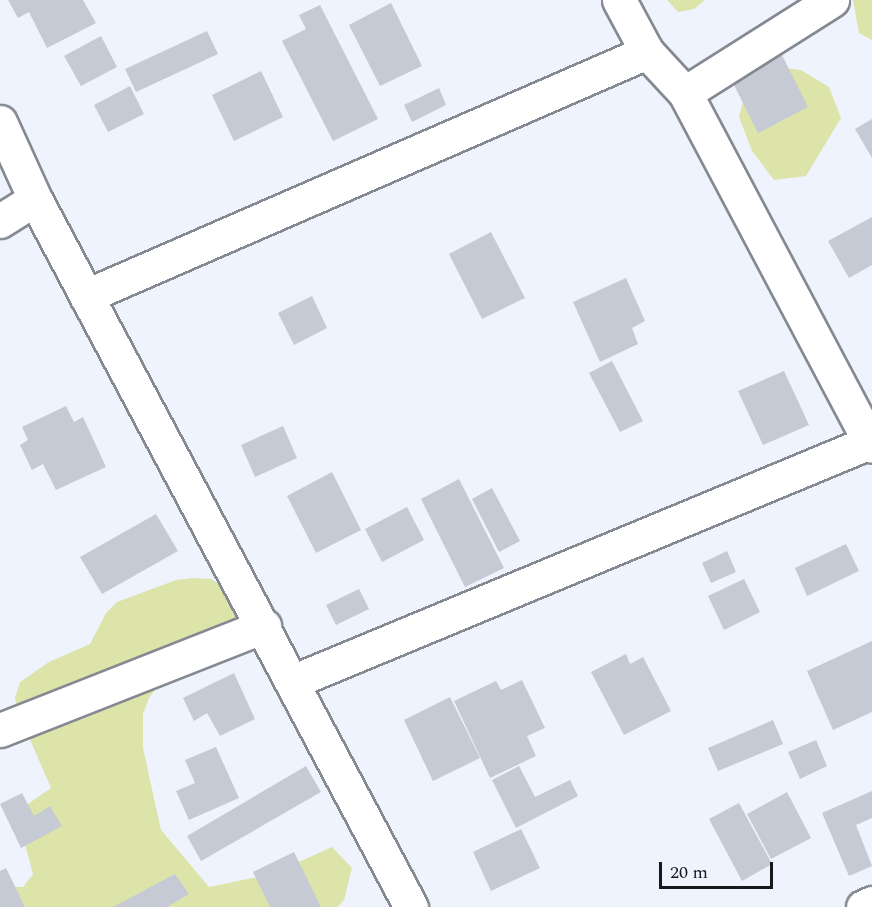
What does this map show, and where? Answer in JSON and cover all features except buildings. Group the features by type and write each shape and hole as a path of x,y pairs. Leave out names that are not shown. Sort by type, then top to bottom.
{"street":[{"path":"294,681 871,444 685,93 647,52 619,0"},
{"path":"685,93 831,0"},
{"path":"86,296 647,52"},
{"path":"0,122 35,199 294,681 411,907"},
{"path":"0,220 35,199"},
{"path":"0,730 264,626"},
{"path":"863,907 872,903"}],"green space":[{"path":"667,0 705,0 694,9 678,12"},
{"path":"853,0 872,0 872,40 859,33"},
{"path":"774,67 801,70 829,87 841,118 806,176 774,180 752,151 739,117 748,83"},
{"path":"211,579 238,596 243,626 159,685 149,698 143,714 143,748 161,830 209,887 272,874 332,847 352,868 344,900 338,907 0,907 0,887 23,887 33,874 19,823 25,806 51,788 19,714 15,698 20,682 49,662 90,644 106,613 117,602 176,580"}]}
